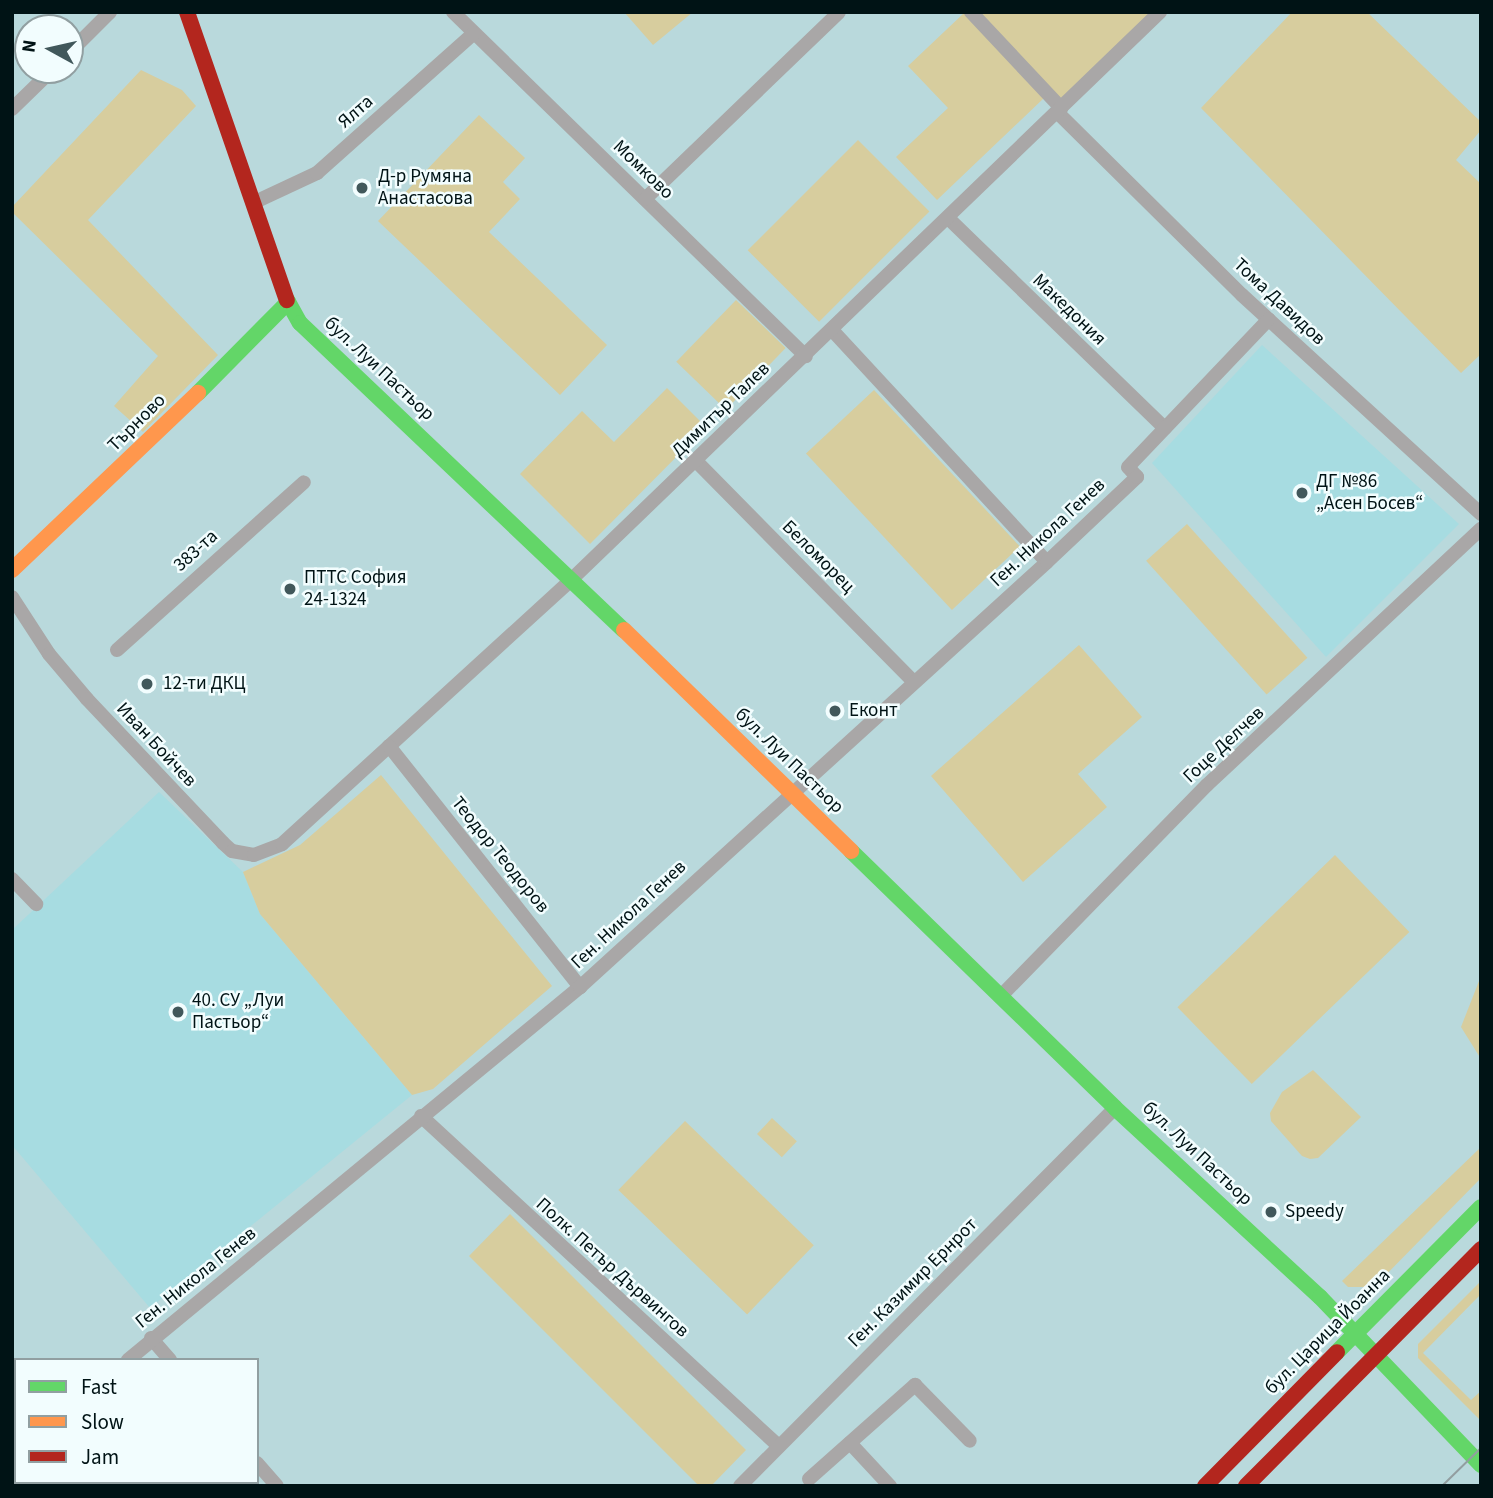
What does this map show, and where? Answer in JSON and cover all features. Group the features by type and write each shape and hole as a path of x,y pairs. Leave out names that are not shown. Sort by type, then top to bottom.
{"street":[{"path":"84,38 110,12"},
{"name":"бул. Луи Пастьор","path":"187,12 288,302 320,344 572,579 1115,1108 1355,1334 1481,1465"},
{"name":"Момково","path":"453,12 806,356"},
{"path":"645,199 839,12"},
{"name":"Тома Давидов","path":"971,12 1059,110 1269,318 1481,514"},
{"name":"Димитър Талев","path":"301,828 572,579 1160,12"},
{"name":"Ялта","path":"253,204 317,173 474,33"},
{"path":"12,109 38,84"},
{"name":"Македония","path":"948,218 1165,428"},
{"name":"Търново","path":"12,570 136,456 288,302"},
{"name":"Ген. Никола Генев","path":"130,1358 151,1338 580,987 912,680 1047,562 1132,472 1165,428 1269,318"},
{"path":"832,330 1047,562"},
{"name":"Беломорец","path":"696,460 912,680"},
{"name":"383-та","path":"117,650 304,482"},
{"name":"Гоце Делчев","path":"1000,997 1207,785 1481,529"},
{"name":"Иван Бойчев","path":"12,597 49,654 87,699 223,844 232,851 254,855 282,844 301,828"},
{"name":"Теодор Теодоров","path":"389,746 580,987"},
{"path":"12,879 36,904"},
{"name":"Ген. Казимир Ернрот","path":"740,1486 1115,1108"},
{"name":"Полк. Петър Дървингов","path":"421,1116 779,1446"},
{"name":"бул. Царица Йоанна","path":"1205,1486 1481,1207"},
{"path":"1245,1486 1481,1249"},
{"path":"151,1338 168,1358"},
{"path":"809,1479 915,1385 970,1441"},
{"path":"850,1443 890,1486"},
{"path":"259,1465 277,1486"}],"shaded area":[{"path":"624,12 693,12 653,45"},
{"path":"977,12 1152,12 1061,100"},
{"path":"1292,12 1367,12 1481,122 1481,130 1456,160 1481,184 1481,354 1461,373 1201,108"},
{"path":"964,13 1044,98 937,200 896,157 948,108 908,66"},
{"path":"141,70 182,90 196,106 88,220 218,355 143,432 114,406 158,356 12,212 12,207"},
{"path":"479,115 525,158 503,182 520,199 489,232 607,345 560,395 378,221"},
{"path":"858,140 929,211 819,322 748,250"},
{"path":"736,300 786,348 726,410 676,362"},
{"name":"ДГ №86 „Асен Босев“","path":"1262,345 1459,524 1326,657 1152,463"},
{"path":"667,388 706,427 590,544 520,474 582,411 614,442"},
{"path":"874,390 1020,547 952,610 806,453"},
{"path":"1187,524 1307,658 1267,695 1146,561"},
{"path":"1079,645 1142,717 1078,774 1107,807 1023,882 931,776"},
{"path":"381,775 552,986 433,1089 412,1095 260,914 243,872 300,845"},
{"name":"40. СУ „Луи Пастьор“","path":"159,792 243,872 260,914 412,1095 150,1308 12,1145 12,930"},
{"path":"1335,855 1409,932 1252,1084 1177,1007"},
{"path":"1481,976 1481,1059 1461,1027"},
{"path":"1313,1070 1361,1117 1318,1158 1310,1159 1302,1156 1271,1121 1270,1113 1282,1092"},
{"path":"772,1118 797,1141 782,1157 757,1134"},
{"path":"685,1121 814,1245 747,1314 618,1190"},
{"path":"1481,1147 1481,1178 1374,1287 1348,1287 1342,1281"},
{"path":"510,1214 746,1450 711,1486 699,1486 469,1256"},
{"path":"1481,1281 1481,1294 1423,1353 1471,1400 1481,1391 1481,1421 1418,1358 1418,1344"}],"tram line":[{"path":"1442,1486 1481,1448"}],"traffic: fast":[{"path":"287,300 300,323 624,630"},
{"path":"198,393 288,302"},
{"path":"851,851 1115,1108 1320,1297 1481,1465"},
{"path":"1337,1352 1481,1207"}],"traffic: slow":[{"path":"12,570 198,393"},
{"path":"624,630 851,851"}],"traffic: jam":[{"path":"187,12 287,300"},
{"path":"1246,1486 1481,1249"},
{"path":"1205,1486 1337,1352"}],"place":[{"name":"Д-р Румяна Анастасова","path":"362,188"},
{"name":"ДГ №86 „Асен Босев“","path":"1302,493"},
{"name":"ПТТС София 24-1324","path":"290,589"},
{"name":"12-ти ДКЦ","path":"147,684"},
{"name":"Еконт","path":"835,711"},
{"name":"40. СУ „Луи Пастьор“","path":"178,1012"},
{"name":"Speedy","path":"1271,1212"}]}
